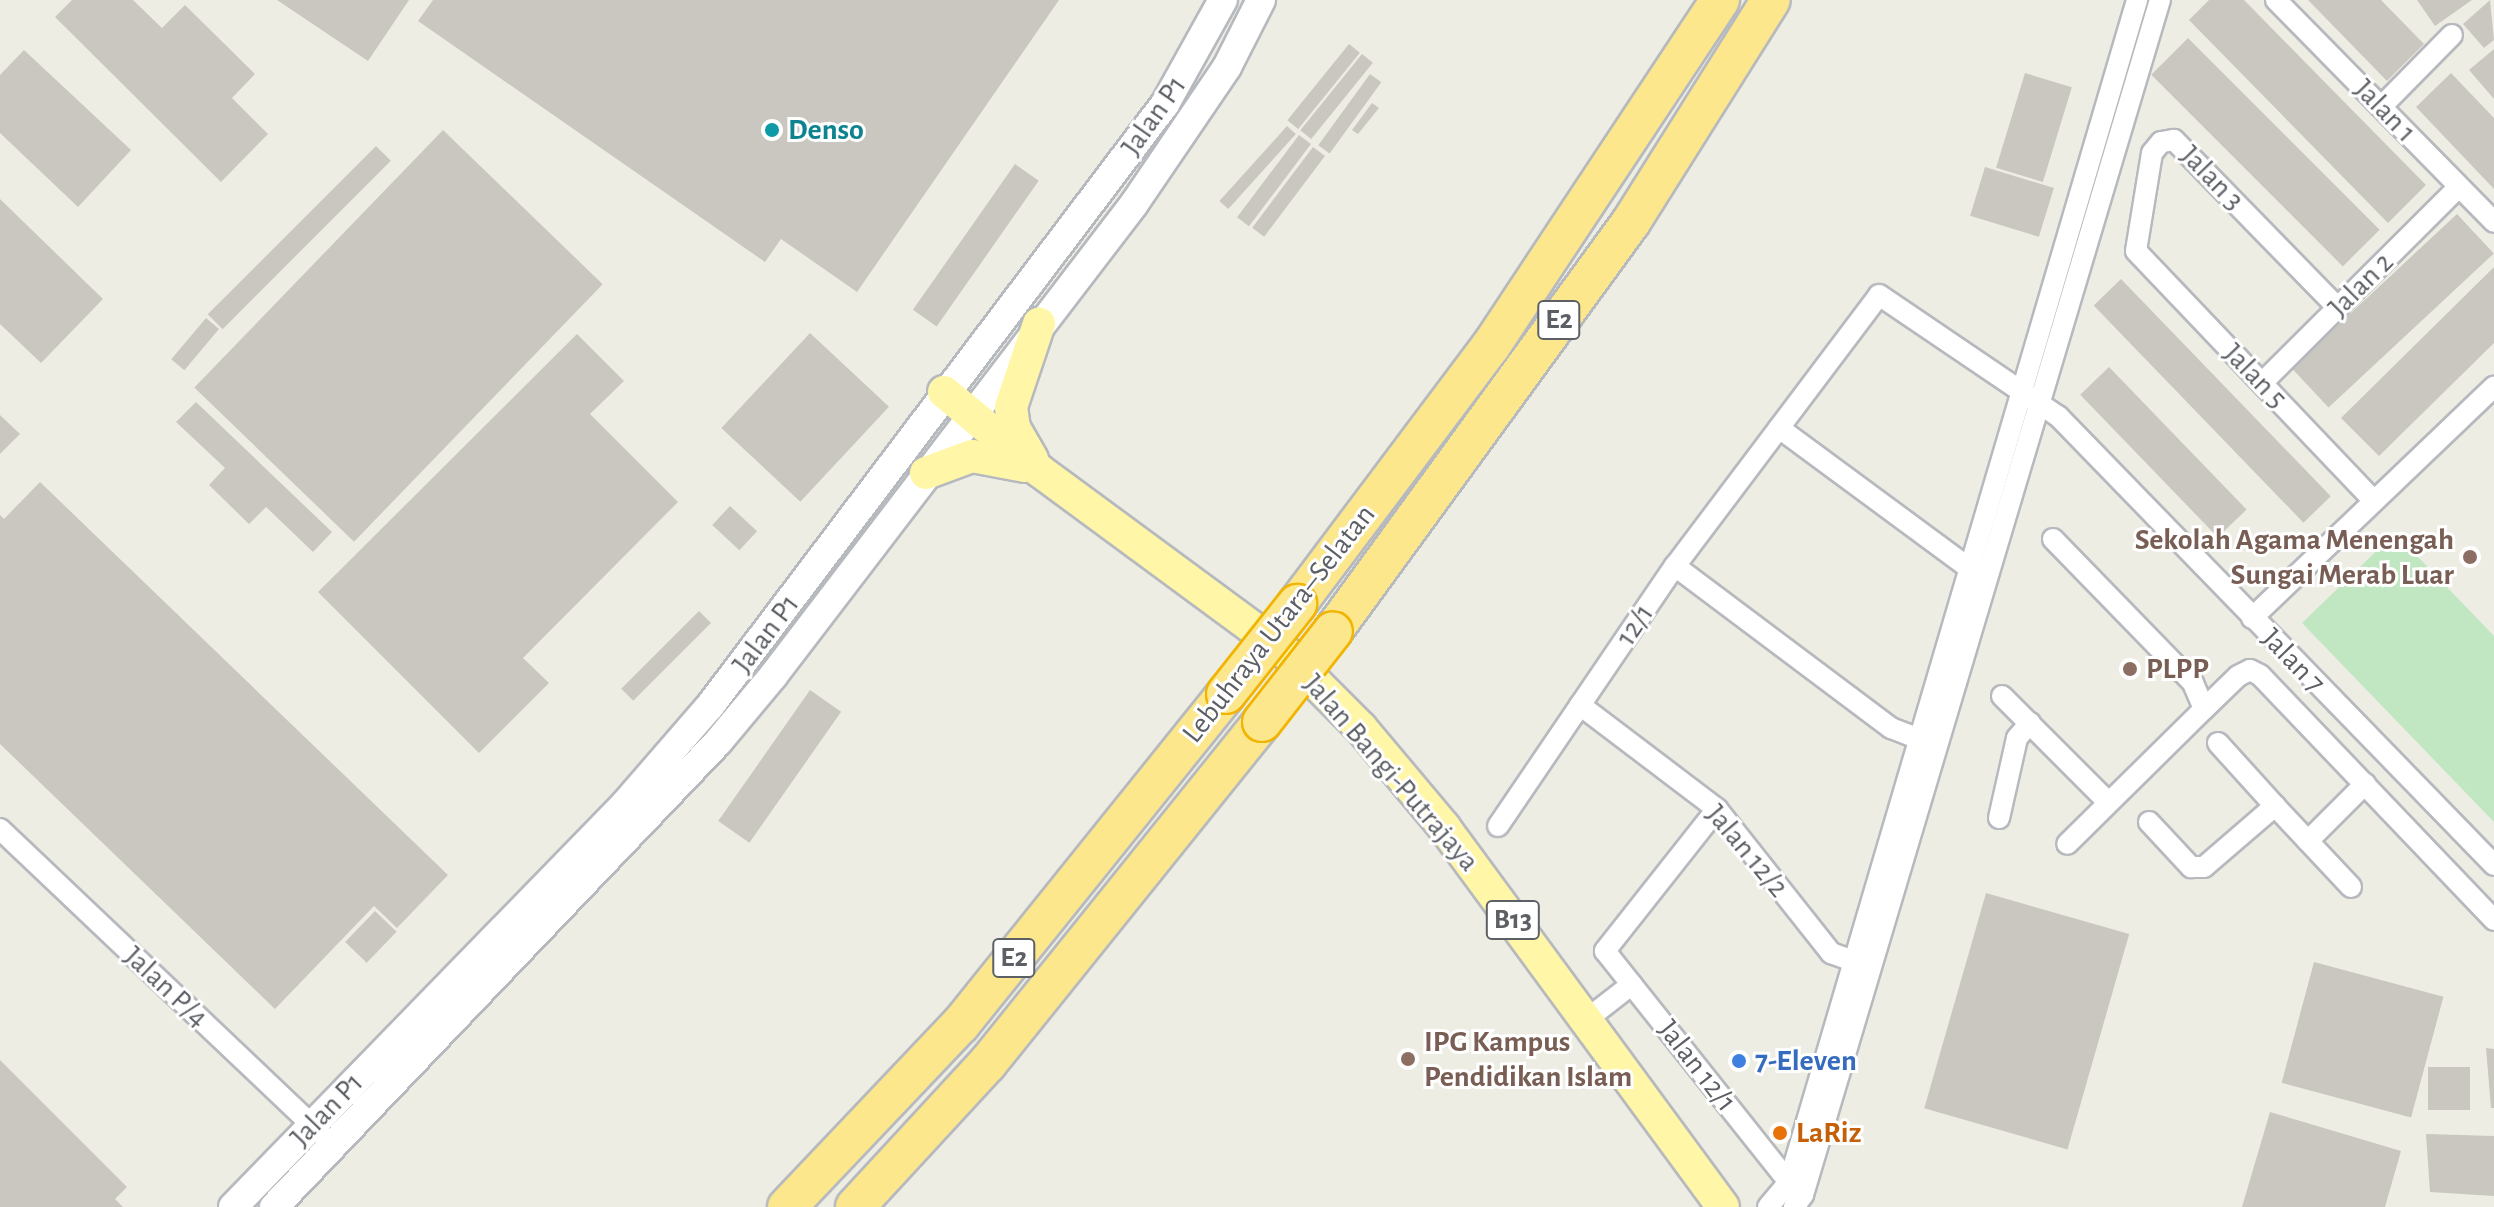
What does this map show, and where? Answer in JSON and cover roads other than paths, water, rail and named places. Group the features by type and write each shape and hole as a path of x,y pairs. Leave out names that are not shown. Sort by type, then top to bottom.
{"highway":[{"name":"Lebuhraya Utara–Selatan","path":"787,1207 960,1025 1297,604 1491,346 1720,0"},
{"name":"Lebuhraya Utara–Selatan","path":"855,1207 987,1064 1333,631 1631,222 1771,0"}],"main road":[{"name":"Jalan P1","path":"233,1207 625,804 710,706 944,392 1165,104 1223,0"},
{"name":"Jalan P1","path":"274,1207 718,742 1134,204 1227,67 1261,0"},
{"path":"1039,324 1011,407 1014,428 1040,471"},
{"name":"B13","path":"944,392 1040,471"},
{"path":"926,473 972,456 1004,458 1040,471"},
{"name":"Jalan Bangi-Putrajaya","path":"1040,471 1283,650 1361,728 1444,827 1723,1207"}],"street":[{"path":"1928,742 1969,568 2137,0"},
{"path":"1768,1207 1789,1182 1862,964 1928,742 2040,404 2160,0"},
{"name":"Jalan 1","path":"2276,0 2494,222"},
{"path":"2381,107 2452,35"},
{"name":"Jalan 3","path":"2136,251 2152,153 2161,142 2174,140 2338,308"},
{"name":"Jalan 2","path":"2262,383 2459,187"},
{"name":"Jalan 5","path":"2136,251 2374,501"},
{"name":"Jalan 7","path":"1779,428 1879,295 2040,404 2494,865"},
{"path":"2252,618 2494,387"},
{"path":"1779,428 1969,568"},
{"name":"12/1","path":"1498,826 1675,566 1779,428"},
{"path":"2053,539 2193,683 2204,709"},
{"path":"1675,566 1891,728 1928,742"},
{"path":"2067,844 2238,676 2250,670 2260,675 2494,920"},
{"path":"2002,696 2108,802"},
{"name":"Jalan 12/2","path":"1580,705 1717,809 1831,953 1862,964"},
{"path":"1999,818 2017,738 2030,723"},
{"path":"2218,743 2351,887"},
{"path":"2308,841 2365,784"},
{"path":"2149,822 2191,867 2204,867 2275,806"},
{"name":"Jalan 12/1","path":"1717,809 1605,951 1789,1182"},
{"name":"Jalan P/4","path":"0,829 333,1145"},
{"path":"1794,1207 1803,1195 1862,964"},
{"path":"1586,1020 1632,984"}],"place":[{"name":"Denso","path":"772,130"},
{"name":"Sekolah Agama Menengah Sungai Merab Luar","path":"2470,557"},
{"name":"PLPP","path":"2130,669"},
{"name":"IPG Kampus Pendidikan Islam","path":"1408,1059"},
{"name":"7-Eleven","path":"1739,1061"},
{"name":"LaRiz","path":"1780,1133"}]}
